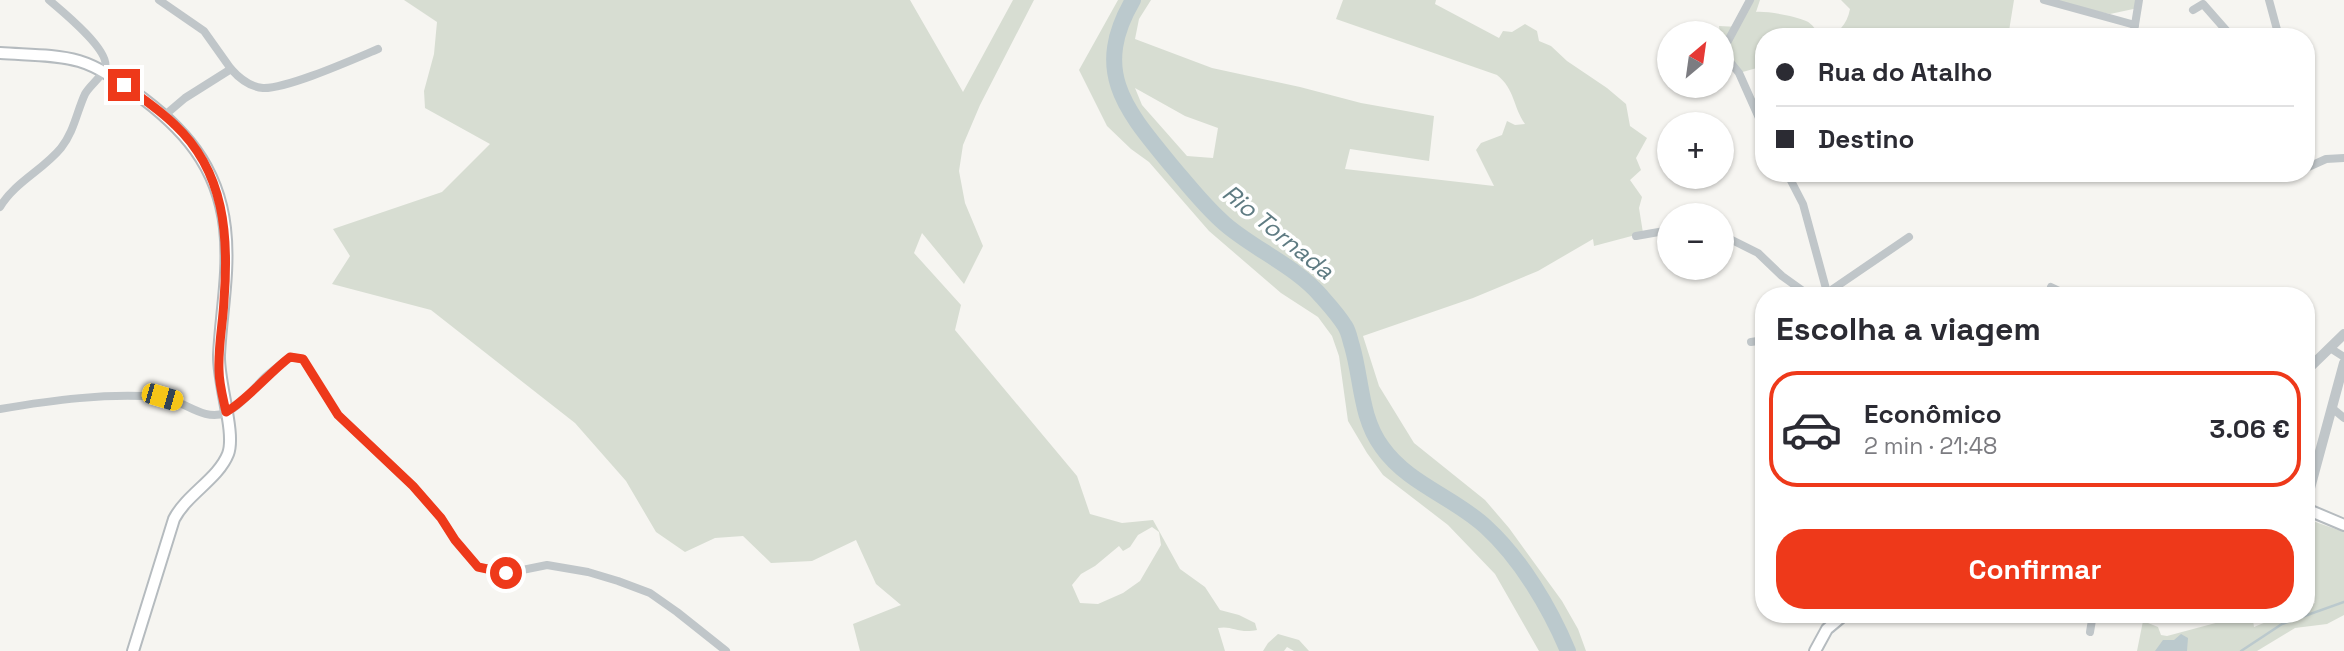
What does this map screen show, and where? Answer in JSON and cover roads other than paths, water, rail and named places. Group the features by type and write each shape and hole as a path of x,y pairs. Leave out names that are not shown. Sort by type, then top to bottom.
{"main road":[{"path":"0,53 68,59 86,64 103,72 165,115 186,136 200,156 217,191 224,216 226,269 219,363 231,436 228,454 217,471 186,501 174,519 133,651"},
{"path":"2315,513 2344,525"},
{"path":"1815,651 1827,629 1834,623"}],"street":[{"path":"0,207 15,188 68,139 87,90 103,72 106,64 103,55 83,32 49,0"},
{"path":"159,0 204,31 231,69 250,85 264,88 297,79 378,48"},
{"path":"1750,0 1722,52 1739,73 1755,109"},
{"path":"2044,0 2135,25"},
{"path":"2134,28 2139,0"},
{"path":"2269,0 2277,28"},
{"path":"2193,10 2203,4 2224,28"},
{"path":"165,115 185,98 231,69"},
{"path":"2315,164 2326,159 2344,158"},
{"path":"1792,182 1803,204 1825,287"},
{"path":"1636,236 1657,232"},
{"path":"1837,287 1909,237"},
{"path":"1734,241 1758,253 1797,287"},
{"path":"2315,362 2344,334"},
{"path":"1751,342 1755,341"},
{"path":"2330,348 2344,357"},
{"path":"0,409 67,398 162,397 181,402 208,415 226,412 240,403 266,376 290,357 303,359 338,415 413,486 478,567 506,573 547,565 588,572 618,581 650,593 726,651"},
{"path":"2315,470 2344,363"},
{"path":"2332,408 2344,418"},
{"path":"2090,632 2092,623"}],"waterway":[{"name":"Rio Tornada","path":"1133,0 1121,26 1115,48 1115,69 1119,89 1140,126 1190,188 1218,217 1312,286 1343,322 1355,359 1365,411 1382,447 1405,471 1473,516 1499,540 1533,585 1553,618 1568,651"},
{"path":"2315,612 2344,602"},
{"path":"2241,651 2285,623"}]}
